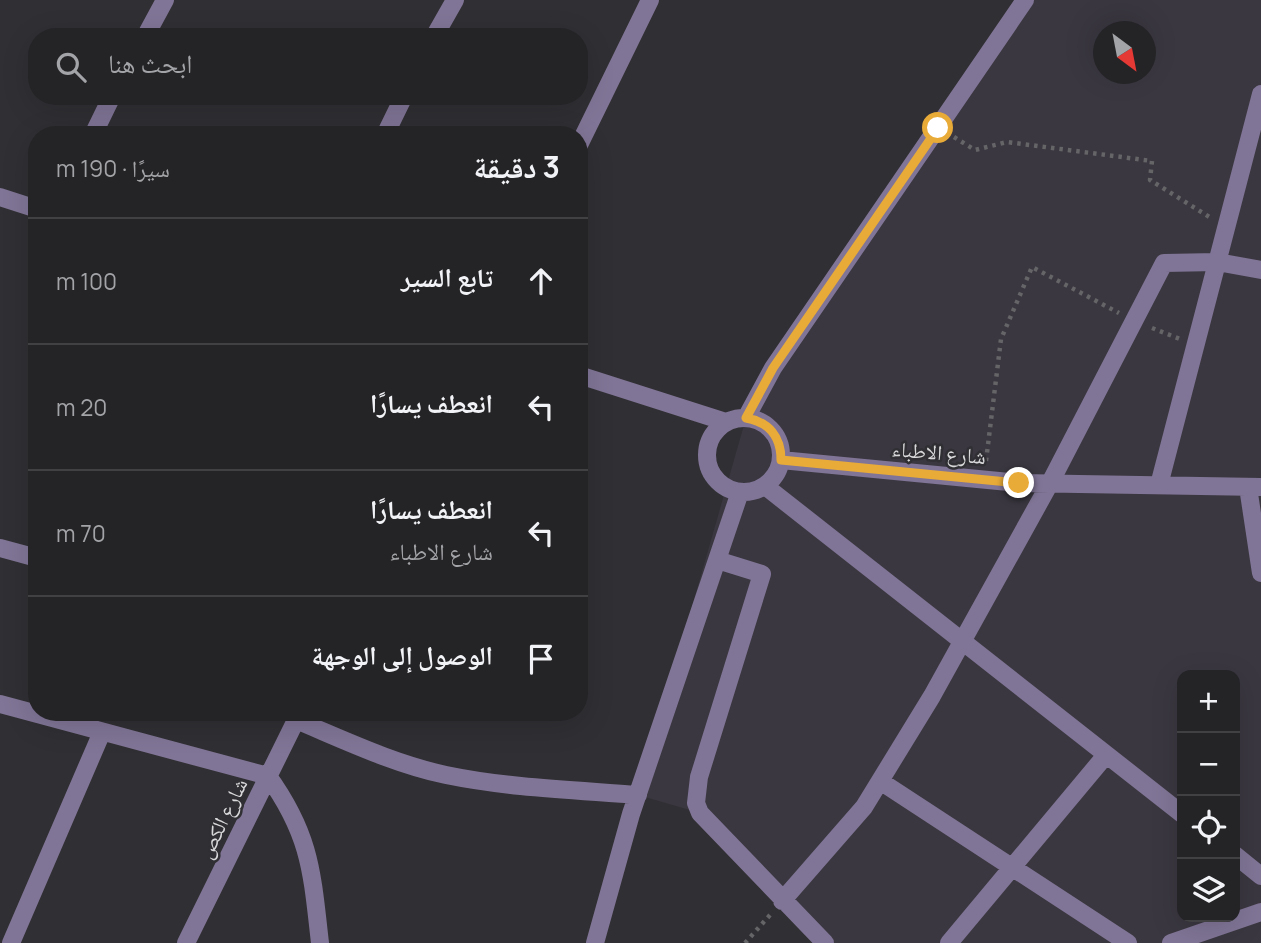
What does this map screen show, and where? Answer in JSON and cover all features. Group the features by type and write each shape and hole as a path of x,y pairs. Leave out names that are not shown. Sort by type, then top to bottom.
{"street":[{"path":"150,28 165,0"},
{"path":"439,28 455,0"},
{"path":"588,127 650,0"},
{"path":"746,418 773,368 1025,0"},
{"path":"1159,485 1261,94"},
{"path":"97,126 108,105"},
{"path":"389,126 400,105"},
{"path":"0,197 28,206"},
{"path":"782,901 863,807 932,696 1050,483 1164,263 1217,262 1261,270"},
{"path":"588,378 726,422 746,418 756,420 773,431 781,450 781,460 772,480 765,486 740,492 719,483 707,463 710,440 726,422"},
{"name":"شارع الاطباء","path":"781,460 1050,483 1255,487"},
{"path":"765,486 1177,810"},
{"path":"1255,487 1261,573"},
{"path":"595,943 638,795 740,492"},
{"path":"0,548 28,556"},
{"path":"717,560 762,574 699,777 696,803 700,813 825,943"},
{"path":"0,704 28,709"},
{"path":"79,721 102,732 268,776 291,809 311,861 320,943"},
{"name":"شارع الكص","path":"186,943 296,721"},
{"path":"309,721 406,764 445,775 509,785 638,795"},
{"path":"11,943 102,732"},
{"path":"949,943 1106,755"},
{"path":"880,781 1128,943"},
{"path":"1240,859 1261,876"},
{"path":"1171,943 1261,912"}],"path":[{"path":"938,128 975,150 1007,142 1152,161 1150,180 1226,228"},
{"path":"984,479 1001,340 1032,267 1135,321 1195,345"},
{"path":"745,943 782,901"}],"shaded area":[{"path":"1026,0 1261,0 1261,943 826,943 700,813 638,795 746,418"}],"route":[{"path":"938,128 773,368 746,418 765,424 773,431 781,450 781,460 1019,483"}]}
